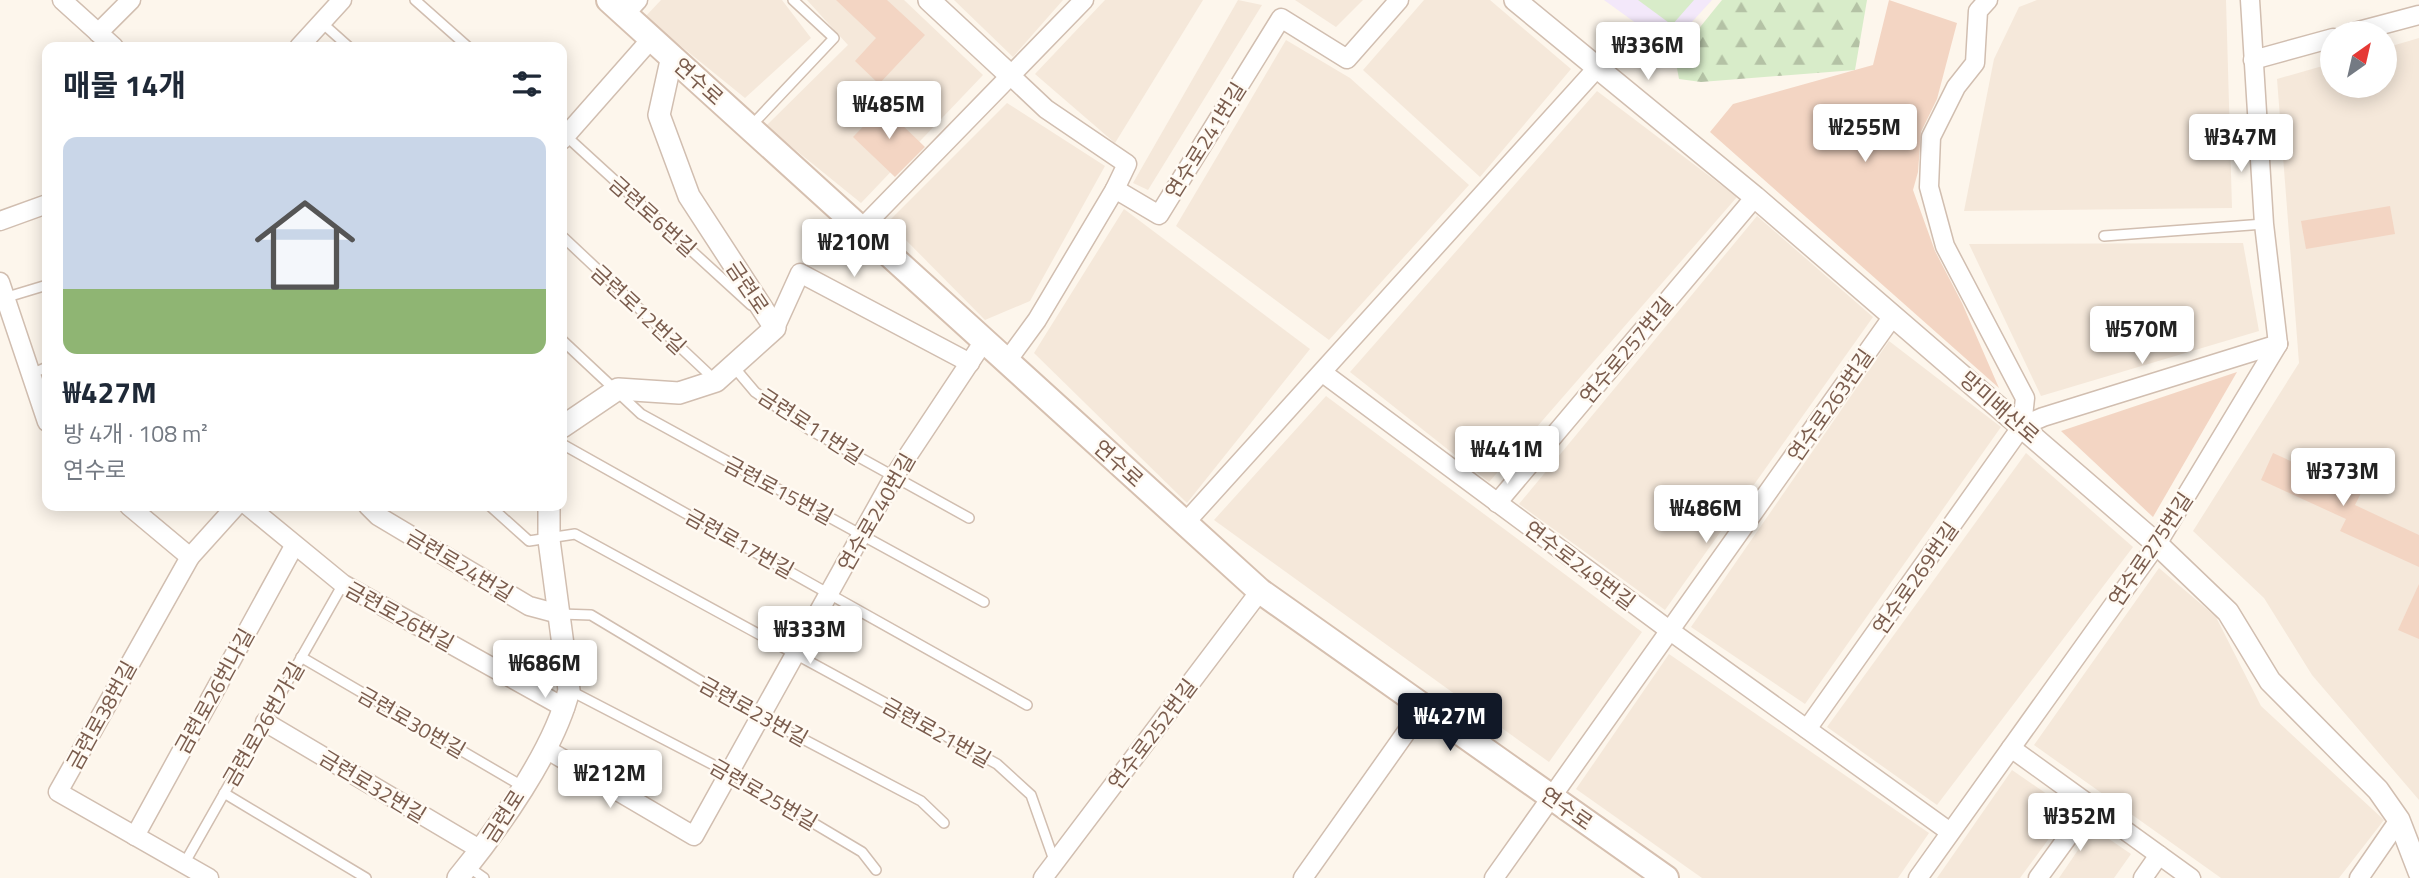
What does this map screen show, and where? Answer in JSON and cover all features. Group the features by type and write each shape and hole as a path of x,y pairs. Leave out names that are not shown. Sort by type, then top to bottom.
{"main road":[{"name":"연수로","path":"624,5 652,38 1260,591 1666,878"}],"street":[{"path":"62,0 108,42"},
{"path":"98,33 131,0"},
{"path":"303,42 342,0"},
{"path":"929,0 1046,109 1127,164 1037,320 1007,360"},
{"path":"861,229 1012,77 1084,0"},
{"name":"연수로241번길","path":"1115,189 1159,215 1281,18 1347,59 1399,0"},
{"name":"망미배산로","path":"1515,0 1755,197 2022,426 2157,544 2228,612 2270,681 2378,790 2399,820 2419,872"},
{"path":"1988,0 1978,11 1975,63 1956,87 1931,137 1929,187 1945,246 2025,398 2022,426"},
{"path":"2022,426 2043,416 2278,344 2264,224 2249,0"},
{"path":"2396,21 2419,15"},
{"path":"567,132 652,38"},
{"path":"2253,60 2320,42"},
{"name":"금련로","path":"618,389 679,393 716,381 775,328 689,196 659,115 672,56"},
{"path":"1185,523 1597,68"},
{"name":"연수로257번길","path":"1497,503 1755,197"},
{"path":"0,221 42,206"},
{"path":"775,328 800,274 970,363"},
{"path":"2,290 42,409"},
{"name":"연수로263번길","path":"1494,878 1893,316"},
{"name":"연수로240번길","path":"545,750 694,836 893,478 984,341"},
{"name":"연수로275번길","path":"1917,878 2157,544 2278,344"},
{"name":"연수로249번길","path":"1323,373 1669,631"},
{"path":"567,424 618,389"},
{"name":"연수로269번길","path":"1807,729 2022,426"},
{"path":"135,511 190,556 231,511"},
{"name":"금련로26번길","path":"254,511 343,584 567,699"},
{"name":"금련로24번길","path":"373,511 528,606 559,614"},
{"path":"549,511 567,699"},
{"name":"금련로26번나길","path":"135,836 294,546"},
{"name":"금련로38번길","path":"190,556 58,792 209,878"},
{"name":"연수로252번길","path":"1044,878 1260,591"},
{"path":"1669,631 1950,832"},
{"name":"금련로","path":"472,868 545,750 567,699"},
{"path":"1303,878 1424,707"},
{"name":"금련로32번길","path":"265,722 472,868"},
{"path":"2011,748 2192,878"},
{"path":"2039,878 2091,805"},
{"path":"2358,878 2399,820"},
{"path":"2143,878 2160,855"}],"lane":[{"path":"415,0 462,42"},
{"path":"750,128 834,38 793,0"},
{"path":"321,22 343,42"},
{"name":"금련로6번길","path":"567,140 775,328"},
{"path":"2104,236 2264,224"},
{"name":"금련로12번길","path":"567,241 716,381"},
{"path":"2,290 42,286"},
{"name":"금련로15번길","path":"567,344 618,389 641,414 984,602"},
{"name":"금련로11번길","path":"733,366 755,392 810,430 969,518"},
{"path":"29,374 42,369"},
{"name":"금련로17번길","path":"567,446 1027,705"},
{"name":"금련로21번길","path":"496,511 529,541 550,540 575,534 997,764 1031,794 1055,863"},
{"name":"금련로26번가길","path":"184,864 343,584"},
{"name":"금련로23번길","path":"559,614 591,615 761,717 921,801 944,823"},
{"name":"금련로30번길","path":"301,657 522,786"},
{"name":"금련로25번길","path":"567,699 729,773 862,852 876,870"},
{"path":"224,793 366,878"}],"shaded area":[{"path":"661,0 782,0 811,38 745,98 645,17"},
{"path":"807,0 904,0 983,75 861,203 766,126 848,45"},
{"path":"954,0 1063,0 1013,57"},
{"path":"1105,0 1203,0 1115,143 1035,74"},
{"path":"1238,0 1262,5 1148,190 1133,183"},
{"path":"1295,0 1363,0 1336,27"},
{"path":"1424,0 1490,0 1571,69 1480,177 1363,70"},
{"path":"1604,0 1712,0 1669,47"},
{"path":"2037,0 2226,0 2232,208 1964,211 1994,59 2019,7"},
{"path":"2419,38 2419,800 2312,675 2264,598 2193,531 2299,363 2277,79 2320,67 2320,98 2398,98 2398,44"},
{"path":"1286,40 1350,78 1469,185 1329,340 1176,226"},
{"path":"1597,91 1737,197 1489,482 1350,372"},
{"path":"1007,103 1105,166 1030,301 985,320 888,222"},
{"path":"1124,209 1310,349 1187,503 1034,353"},
{"path":"1757,216 1873,317 1665,610 1519,504"},
{"path":"2243,243 2259,331 2041,396 1969,244"},
{"path":"1889,341 2001,427 1805,704 1691,627"},
{"path":"1326,396 1642,632 1549,762 1214,520"},
{"path":"2026,453 2133,547 1937,805 1827,727"},
{"path":"2159,568 2216,617 2261,706 2384,820 2339,878 2221,878 2034,745"},
{"path":"1669,654 1929,833 1898,878 1702,878 1576,789"},
{"path":"2012,770 2070,810 2020,878 1937,878"},
{"path":"2093,828 2131,854 2114,878 2059,878"}],"green space":[{"path":"1638,0 1694,0 1672,25"},
{"path":"1722,0 1867,0 1855,70 1701,82 1679,79 1675,58"}],"building":[{"path":"836,0 887,0 925,35 879,84 855,61 876,38"},
{"path":"1889,0 1957,23 1937,99 1921,132 1918,172 1913,190 1935,251 1962,303 1999,388 1710,132 1733,104 1873,65"},
{"path":"886,103 902,119 899,122 925,147 895,177 853,137"},
{"path":"2390,206 2395,234 2306,249 2301,221"},
{"path":"2237,372 2153,517 2061,431"},
{"path":"2273,453 2361,493 2355,505 2419,535 2419,567 2340,531 2346,519 2261,480"},
{"path":"2419,584 2419,639 2398,630"}]}
